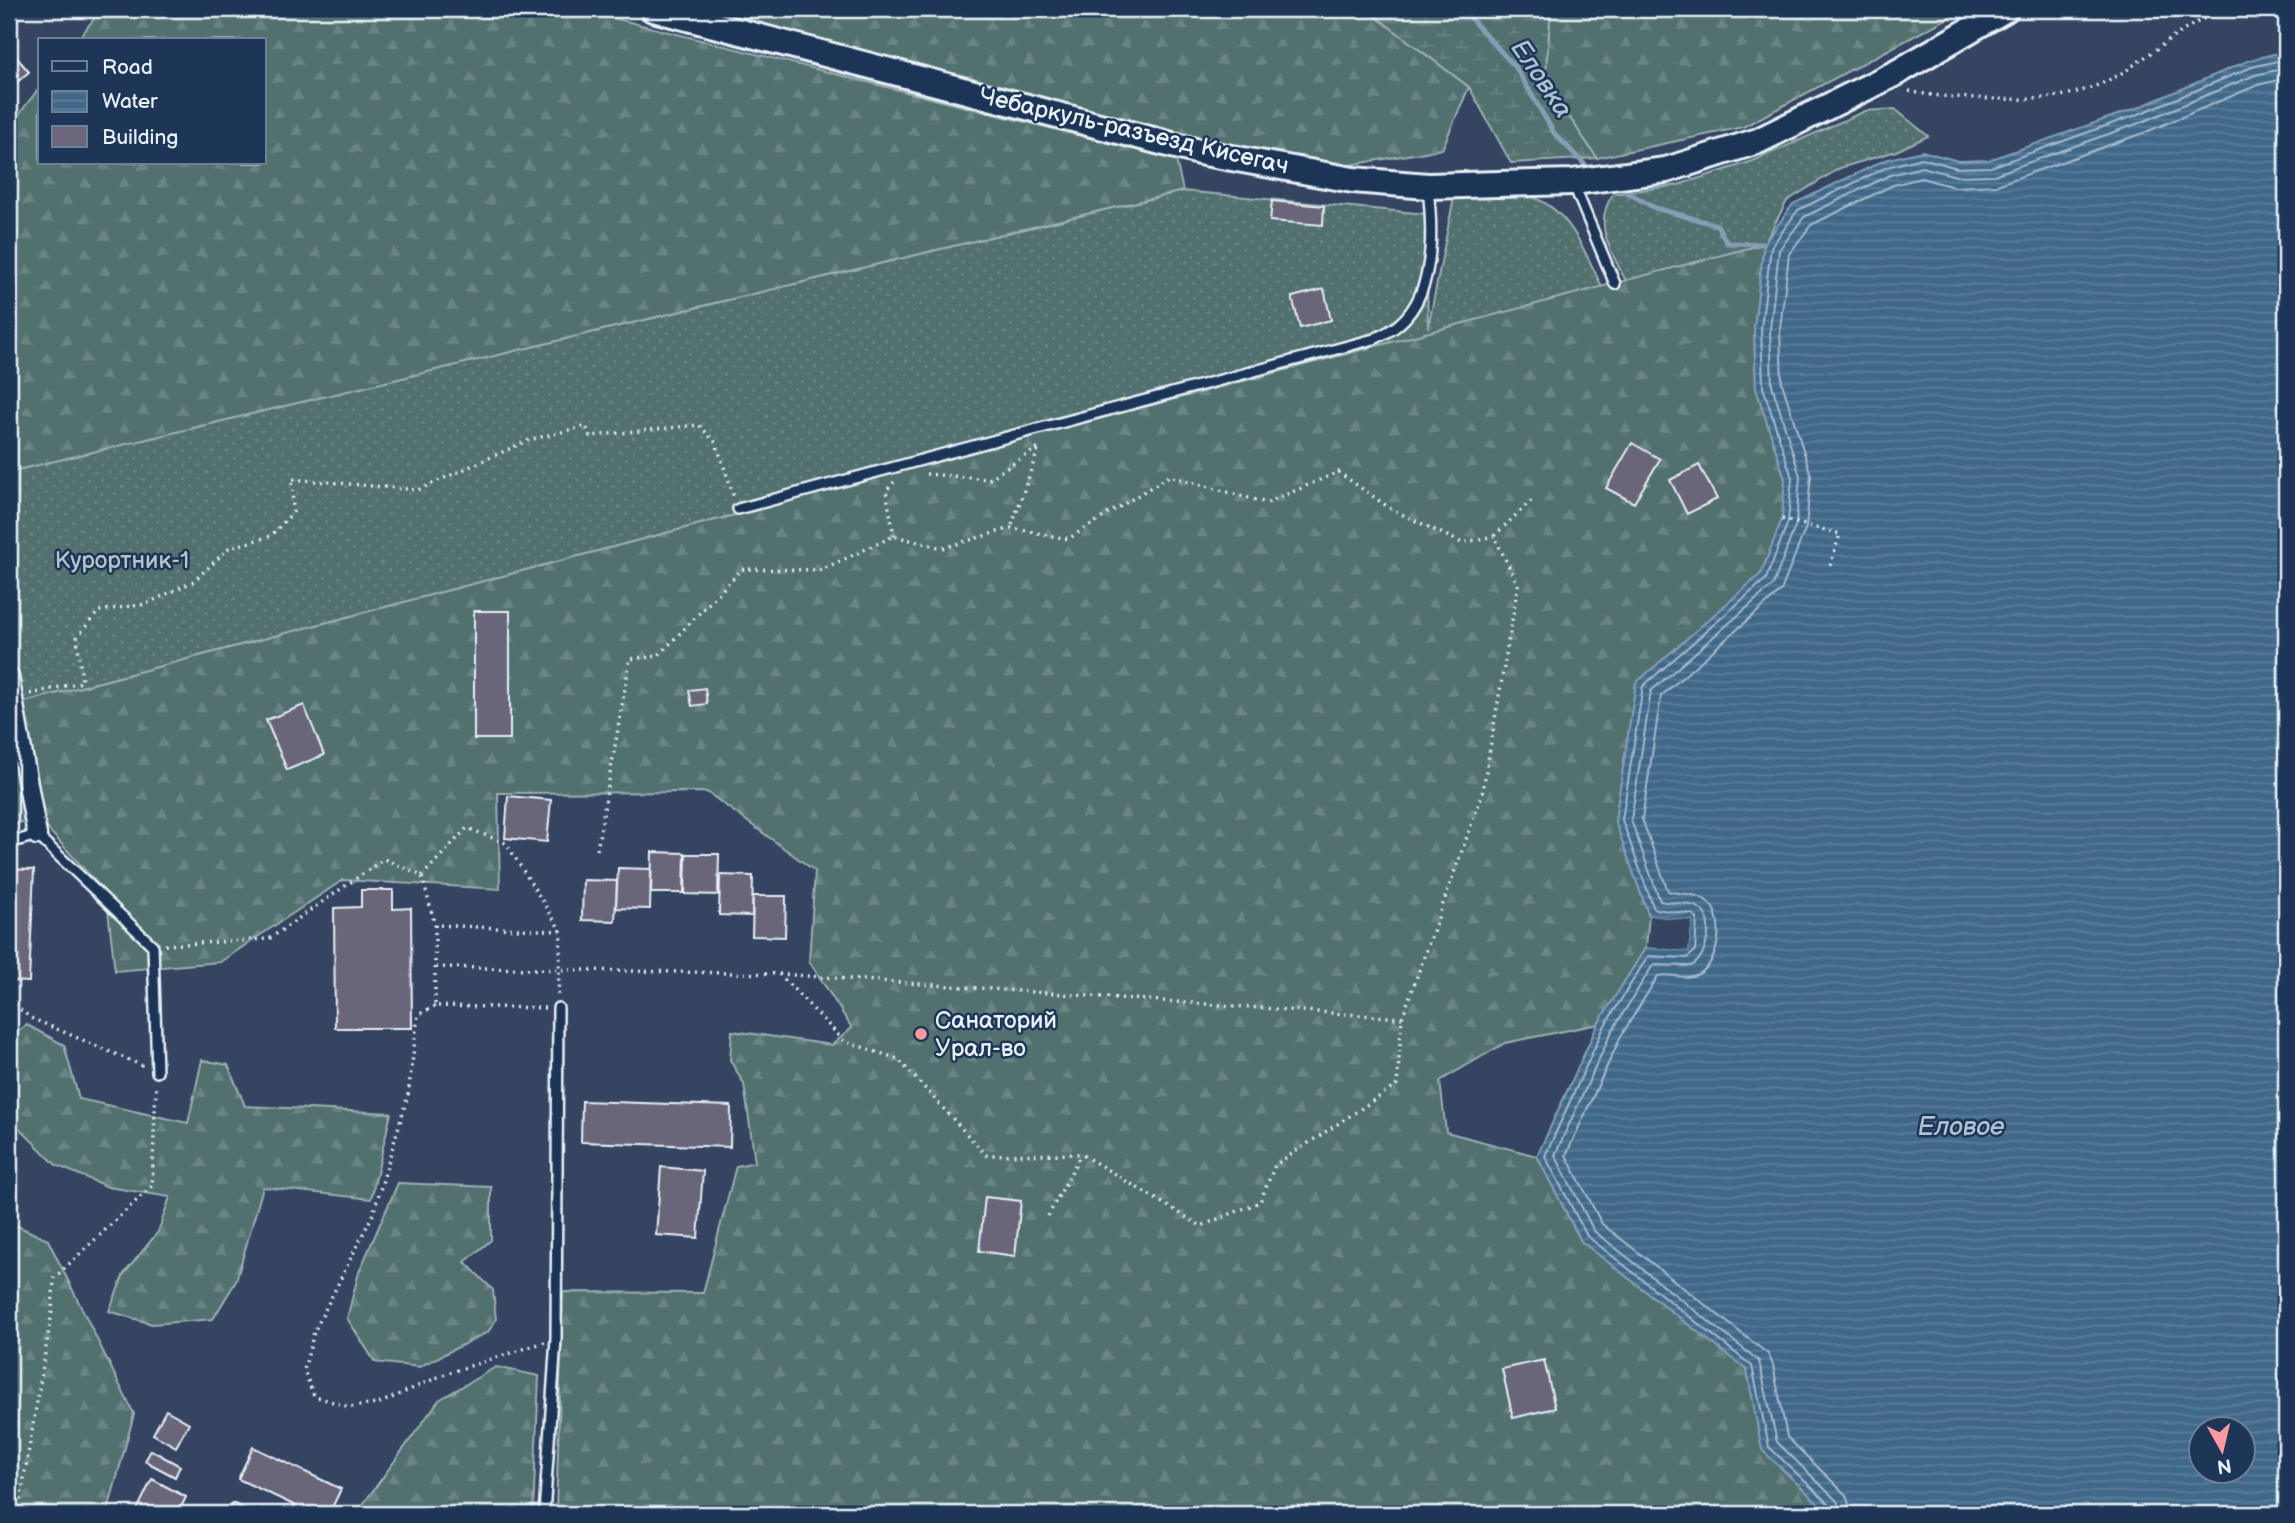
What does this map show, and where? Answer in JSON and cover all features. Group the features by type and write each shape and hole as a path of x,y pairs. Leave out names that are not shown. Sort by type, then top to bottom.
{"street":[{"name":"Чебаркуль-разъезд Кисегач","path":"653,9 1199,152 1353,180 1428,186 1573,181 1666,170 1758,141 1881,80 2006,9"},
{"path":"9,677 37,835"}],"lane":[{"path":"1573,181 1615,284"},
{"path":"738,509 1374,339 1399,325 1416,303 1425,276 1433,223 1428,186"},
{"path":"9,844 37,835 153,946 157,1072"},
{"path":"544,1514 556,1339 558,1008"}],"path":[{"path":"1881,80 1936,97 2040,101 2088,88 2127,69 2164,41 2223,9"},
{"path":"13,698 82,682 77,638 99,611 146,604 194,581 229,548 271,536 293,512 292,479 418,490 529,440 586,426 590,436 699,425 716,443 738,509"},
{"path":"916,474 989,479 1038,447 1011,528"},
{"path":"597,850 630,659 658,656 742,569 821,570 894,536 943,548 1011,528 1068,539 1169,476 1267,503 1338,472 1391,509 1462,543 1494,536 1534,498"},
{"path":"894,536 886,491 895,482"},
{"path":"1782,519 1840,534 1830,566"},
{"path":"779,974 844,1041 898,1059 986,1155 1082,1154 1201,1226 1260,1202 1275,1166 1397,1086 1402,1018 1482,794 1518,585 1494,536"},
{"path":"422,876 467,828 506,843 561,931 558,1008 435,1006 418,1015 408,1095 373,1214 314,1332 304,1370 314,1396 349,1407 378,1404 445,1374 556,1339"},
{"path":"153,946 269,939 384,859 422,876"},
{"path":"422,876 435,925 435,1006"},
{"path":"435,925 561,931"},
{"path":"436,967 779,974 1402,1018"},
{"path":"9,1001 31,1018 157,1072 152,1186 54,1278 52,1312 18,1514"},
{"path":"1048,1216 1082,1154"}],"green space":[{"path":"102,9 578,9 1176,160 1183,191 9,472 9,127 38,90 38,164 266,164 266,38 79,38"},
{"path":"707,9 1163,12 1166,9 1366,9 1469,87 1442,149 1344,166 1211,144"},
{"path":"1366,9 1551,9 1545,81 1597,158 1511,163 1469,87"},
{"path":"1551,9 1965,9 1743,127 1597,158 1545,81"},
{"path":"1895,109 1928,136 1896,151 1840,168 1787,201 1764,244 1626,281 1610,248 1604,227 1607,205 1613,194 1678,185 1753,161 1865,111"},
{"name":"Курортник-1","path":"1183,191 1426,214 1428,328 1454,197 1520,196 1535,198 1548,205 1559,214 1576,236 1602,287 9,706 9,472"},
{"path":"1764,244 1754,328 1756,388 1785,479 1782,519 1761,574 1636,683 1615,821 1649,916 1646,947 1598,1024 1505,1043 1440,1081 1446,1132 1537,1156 1581,1241 1747,1370 1763,1450 1829,1514 556,1514 563,1292 703,1293 736,1166 755,1162 744,1084 730,1060 732,1031 832,1045 852,1028 809,961 815,871 707,792 498,793 500,889 343,880 220,962 115,971 106,893 38,818 17,823 9,829 9,706"},
{"path":"27,1025 64,1045 79,1099 188,1123 202,1060 228,1065 245,1106 391,1113 371,1199 263,1187 236,1281 213,1319 152,1324 109,1311 124,1274 158,1232 170,1197 108,1187 56,1165 12,1121 9,1116 9,1037"},
{"path":"398,1183 491,1187 491,1240 465,1262 493,1290 496,1320 488,1332 419,1367 375,1362 347,1318 359,1272"},
{"path":"9,1222 48,1240 134,1414 107,1514 9,1514"},
{"path":"496,1367 539,1376 533,1514 356,1514 439,1400"}],"water":[{"name":"Еловое","path":"2286,51 2286,1514 1829,1514 1762,1450 1747,1370 1581,1241 1537,1156 1598,1024 1646,947 1688,951 1692,921 1649,916 1615,821 1636,683 1761,574 1782,519 1785,479 1756,388 1754,328 1764,244 1793,204 1885,160 1922,151 1958,161 1989,160 2137,108 2250,60"}],"pier":[{"path":"1649,916 1692,921 1688,951 1646,947 1646,943 1685,947 1688,924 1649,920"}],"building":[{"path":"9,48 29,72 9,89"},
{"path":"1272,201 1324,206 1323,225 1270,221"},
{"path":"1324,289 1331,320 1300,328 1292,297"},
{"path":"1632,443 1660,459 1634,503 1606,488"},
{"path":"1699,465 1717,499 1687,514 1670,480"},
{"path":"474,611 510,611 510,739 474,739"},
{"path":"705,688 707,704 692,706 689,690"},
{"path":"304,705 324,755 287,770 266,720"},
{"path":"508,796 551,800 547,842 505,838"},
{"path":"652,852 685,853 684,893 651,893"},
{"path":"686,854 719,854 718,895 685,894"},
{"path":"618,868 651,869 650,909 616,908"},
{"path":"9,869 34,870 29,982 9,981"},
{"path":"720,875 753,876 752,916 719,915"},
{"path":"583,880 617,881 615,921 582,920"},
{"path":"361,890 393,890 393,909 411,908 412,1028 335,1028 334,908 361,907"},
{"path":"753,896 786,896 785,937 752,936"},
{"path":"582,1101 731,1106 730,1147 581,1142"},
{"path":"661,1167 703,1171 698,1238 656,1235"},
{"path":"985,1197 1021,1201 1015,1256 979,1251"},
{"path":"1544,1360 1555,1408 1513,1418 1502,1369"},
{"path":"166,1410 189,1423 176,1447 153,1434"},
{"path":"253,1447 341,1489 329,1514 292,1514 296,1506 238,1479"},
{"path":"151,1450 180,1466 175,1477 145,1461"},
{"path":"152,1479 186,1497 178,1514 135,1514"},
{"path":"232,1503 255,1514 226,1514"}],"waterway":[{"name":"Еловка","path":"1462,9 1516,68 1554,133 1590,170"},
{"name":"Еловка","path":"1623,190 1655,208 1717,225 1727,243 1764,244"}],"place":[{"name":"Санаторий Урал-во","path":"921,1034"}]}
